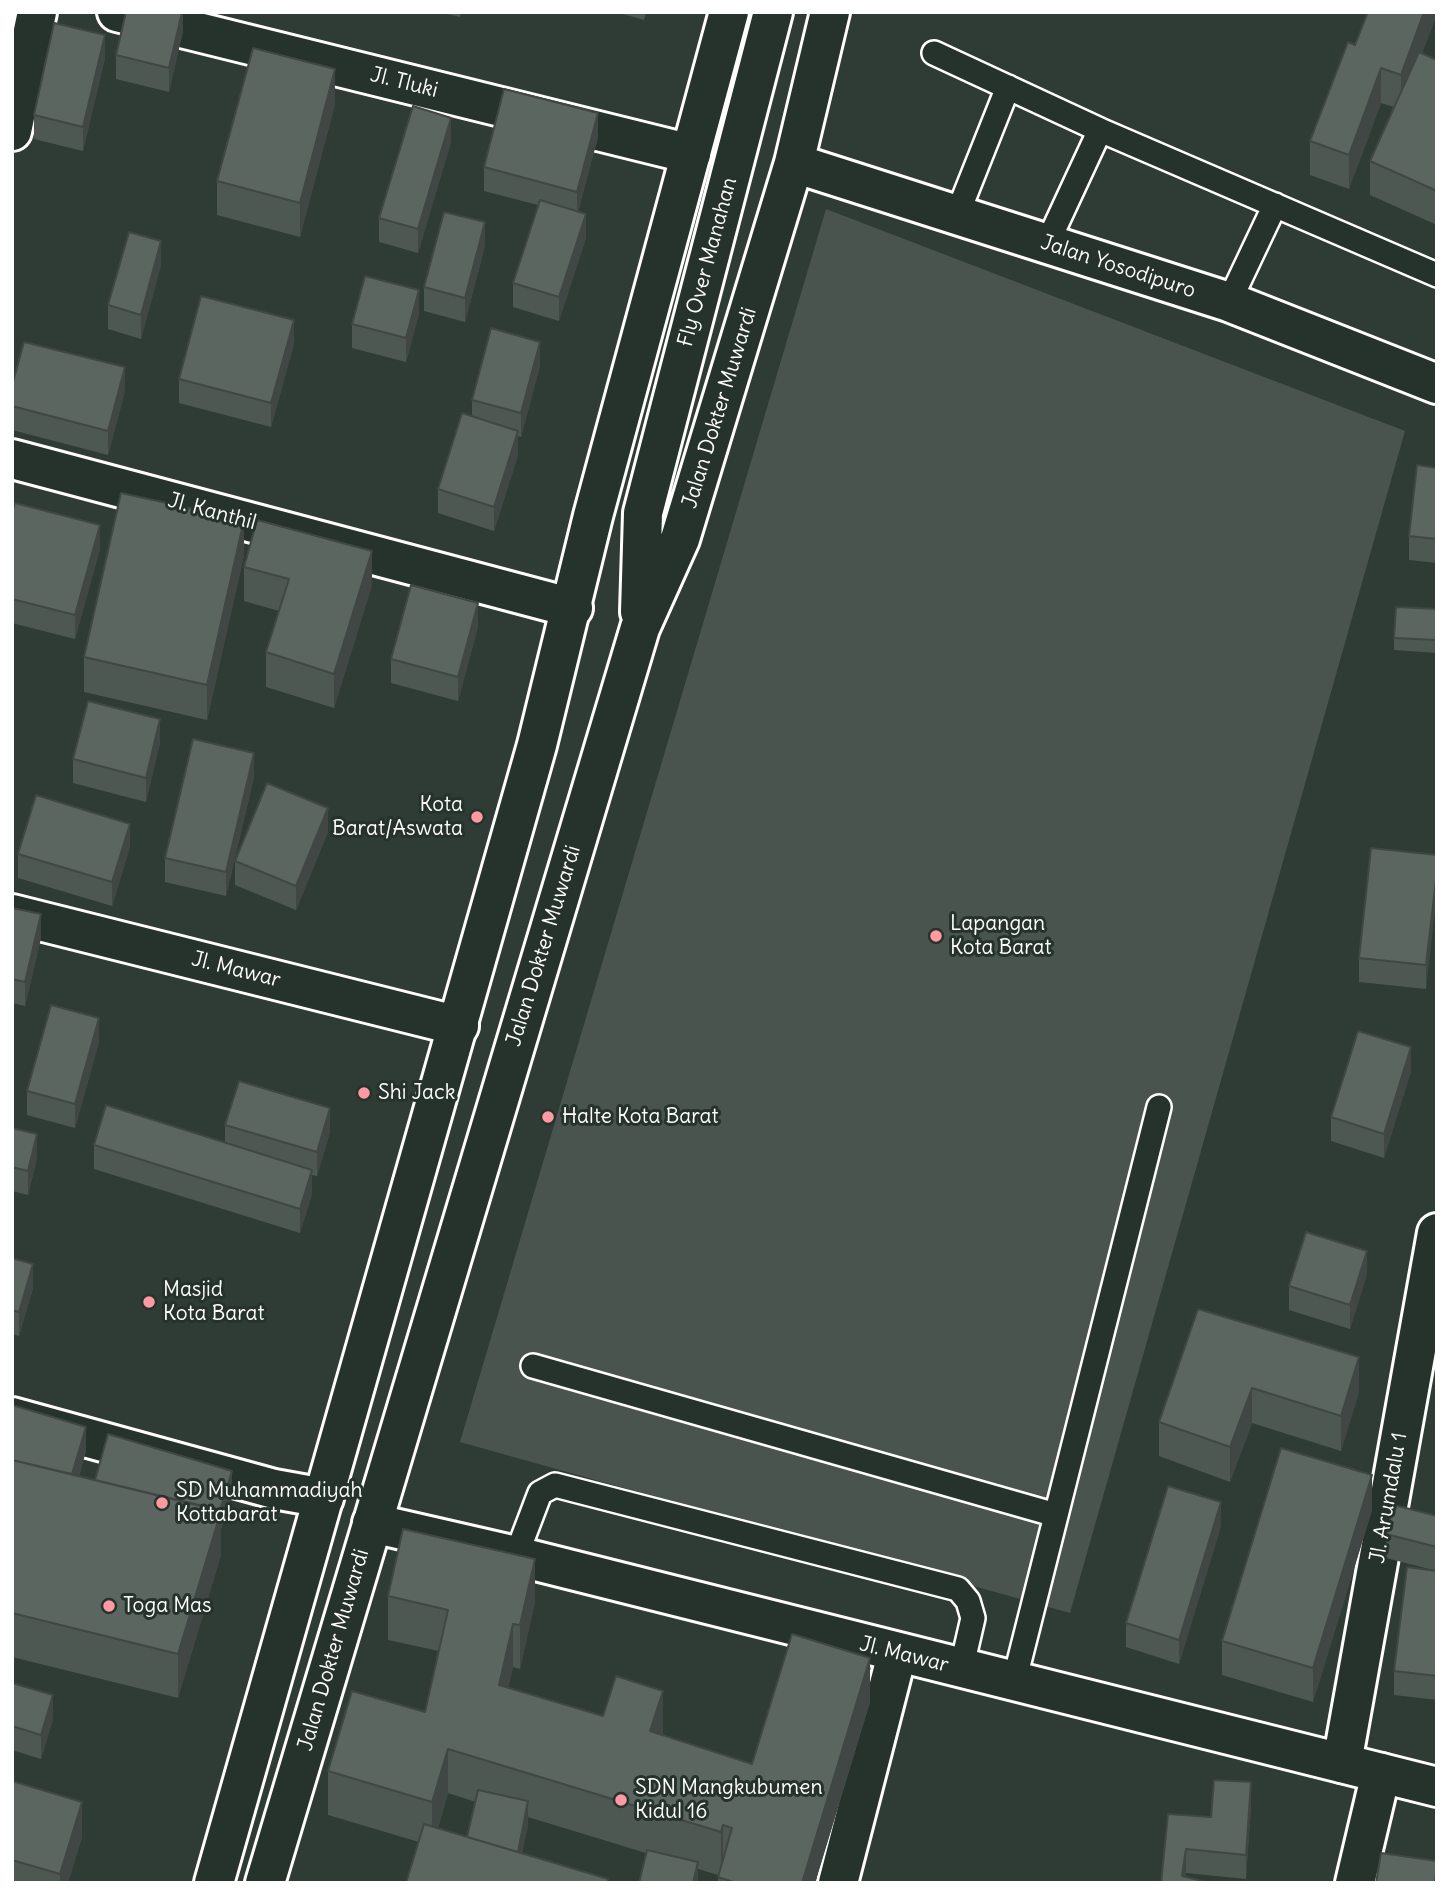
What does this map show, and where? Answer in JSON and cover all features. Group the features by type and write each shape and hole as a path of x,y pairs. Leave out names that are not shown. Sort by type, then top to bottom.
{"main road":[{"path":"12,131 37,12"},
{"name":"Jl. Tluki","path":"117,12 691,154"},
{"path":"214,1883 459,1026 729,12"},
{"name":"Fly Over Manahan","path":"645,508 773,12"},
{"name":"Jalan Dokter Muwardi","path":"265,1883 640,628 680,539 794,163 830,12"},
{"name":"Jalan Yosodipuro","path":"794,163 1228,302 1437,384"},
{"name":"Jl. Kanthil","path":"12,459 575,597"},
{"path":"575,597 645,508"},
{"path":"640,628 645,508"},
{"name":"Jl. Mawar","path":"12,914 459,1026"},
{"name":"Jl. Arumdalu 1","path":"1342,1763 1437,1233"},
{"path":"12,1417 274,1489 324,1498"},
{"name":"Jl. Mawar","path":"372,1523 516,1556 897,1654 1437,1787"},
{"path":"838,1883 897,1654"},
{"path":"1355,1883 1381,1773"}],"lane":[{"path":"934,53 1100,130 1437,275"},
{"path":"957,215 1008,87"},
{"path":"1047,244 1100,130"},
{"path":"1228,302 1275,205"},
{"path":"1014,1682 1159,1107"},
{"path":"533,1366 1056,1515"},
{"path":"516,1556 540,1493 555,1485 958,1588 968,1601 973,1618 961,1670"}],"shaded area":[{"name":"Lapangan Kota Barat","path":"826,209 1405,431 1070,1613 460,1442"}],"building":[{"path":"126,12 182,12 169,68 116,55"},
{"path":"1368,12 1424,12 1401,75 1381,68 1349,155 1310,141 1348,42 1355,45"},
{"path":"54,23 105,35 83,127 34,115"},
{"path":"253,48 335,69 300,203 217,181"},
{"path":"1419,52 1437,60 1437,191 1370,161"},
{"path":"504,89 598,113 577,192 484,167"},
{"path":"413,106 451,118 418,229 379,218"},
{"path":"540,200 586,214 559,297 513,283"},
{"path":"444,212 485,222 465,298 424,287"},
{"path":"129,232 161,241 141,315 108,305"},
{"path":"365,276 419,290 406,338 352,324"},
{"path":"201,296 294,320 271,403 179,379"},
{"path":"491,328 540,342 521,413 472,400"},
{"path":"24,342 125,367 108,431 12,406 12,386"},
{"path":"462,413 518,431 494,507 438,489"},
{"path":"1417,465 1437,468 1437,539 1409,536"},
{"path":"121,493 244,520 207,685 84,657"},
{"path":"15,503 100,525 75,615 12,599 12,513"},
{"path":"257,520 372,551 334,674 266,652 289,579 244,567"},
{"path":"411,585 478,603 458,677 391,659"},
{"path":"1396,607 1437,609 1437,640 1394,638"},
{"path":"88,701 160,719 146,778 73,759"},
{"path":"193,739 254,753 226,872 165,858"},
{"path":"267,783 328,808 296,886 235,861"},
{"path":"36,795 130,824 112,882 18,854"},
{"path":"1371,848 1437,855 1426,965 1359,958"},
{"path":"12,908 41,914 25,982 12,979"},
{"path":"51,1005 99,1018 75,1104 27,1091"},
{"path":"1358,1031 1411,1047 1384,1134 1331,1117"},
{"path":"239,1081 330,1108 317,1152 225,1125"},
{"path":"106,1105 312,1170 300,1209 94,1145"},
{"path":"12,1128 37,1134 28,1171 12,1167"},
{"path":"1306,1232 1367,1251 1350,1305 1289,1286"},
{"path":"12,1258 33,1264 19,1312 12,1310"},
{"path":"1198,1309 1359,1357 1341,1416 1252,1388 1230,1447 1159,1422"},
{"path":"12,1405 86,1427 72,1474 12,1460"},
{"path":"108,1434 232,1471 220,1510 95,1480"},
{"path":"1281,1448 1372,1475 1313,1668 1222,1641"},
{"name":"Toga Mas","path":"12,1460 221,1511 178,1654 12,1613"},
{"path":"1168,1486 1221,1502 1179,1640 1126,1623"},
{"path":"1394,1505 1437,1516 1437,1547 1386,1534"},
{"path":"403,1529 535,1559 520,1625 513,1624 499,1685 603,1716 616,1676 663,1691 650,1731 752,1764 792,1634 870,1658 802,1883 736,1883 718,1877 732,1828 723,1825 721,1832 448,1749 432,1802 328,1771 352,1691 425,1712 448,1610 388,1596"},
{"path":"1407,1567 1437,1571 1437,1676 1394,1671"},
{"path":"12,1683 53,1695 41,1735 12,1726"},
{"path":"1214,1780 1251,1782 1246,1855 1186,1849 1182,1876 1210,1883 1161,1883 1168,1814 1211,1817"},
{"path":"12,1781 82,1802 60,1874 12,1860"},
{"path":"478,1790 528,1801 518,1852 467,1837"},
{"path":"424,1824 608,1879 607,1883 406,1883"},
{"path":"647,1850 698,1862 693,1883 639,1883"},
{"path":"1381,1853 1437,1861 1435,1883 1376,1883"}],"place":[{"name":"Kota Barat/Aswata","path":"477,817"},
{"name":"Lapangan Kota Barat","path":"936,936"},
{"name":"Shi Jack","path":"364,1093"},
{"name":"Halte Kota Barat","path":"548,1117"},
{"name":"Masjid Kota Barat","path":"149,1302"},
{"name":"SD Muhammadiyah Kottabarat","path":"162,1503"},
{"name":"Toga Mas","path":"109,1606"},
{"name":"SDN Mangkubumen Kidul 16","path":"621,1800"}]}
